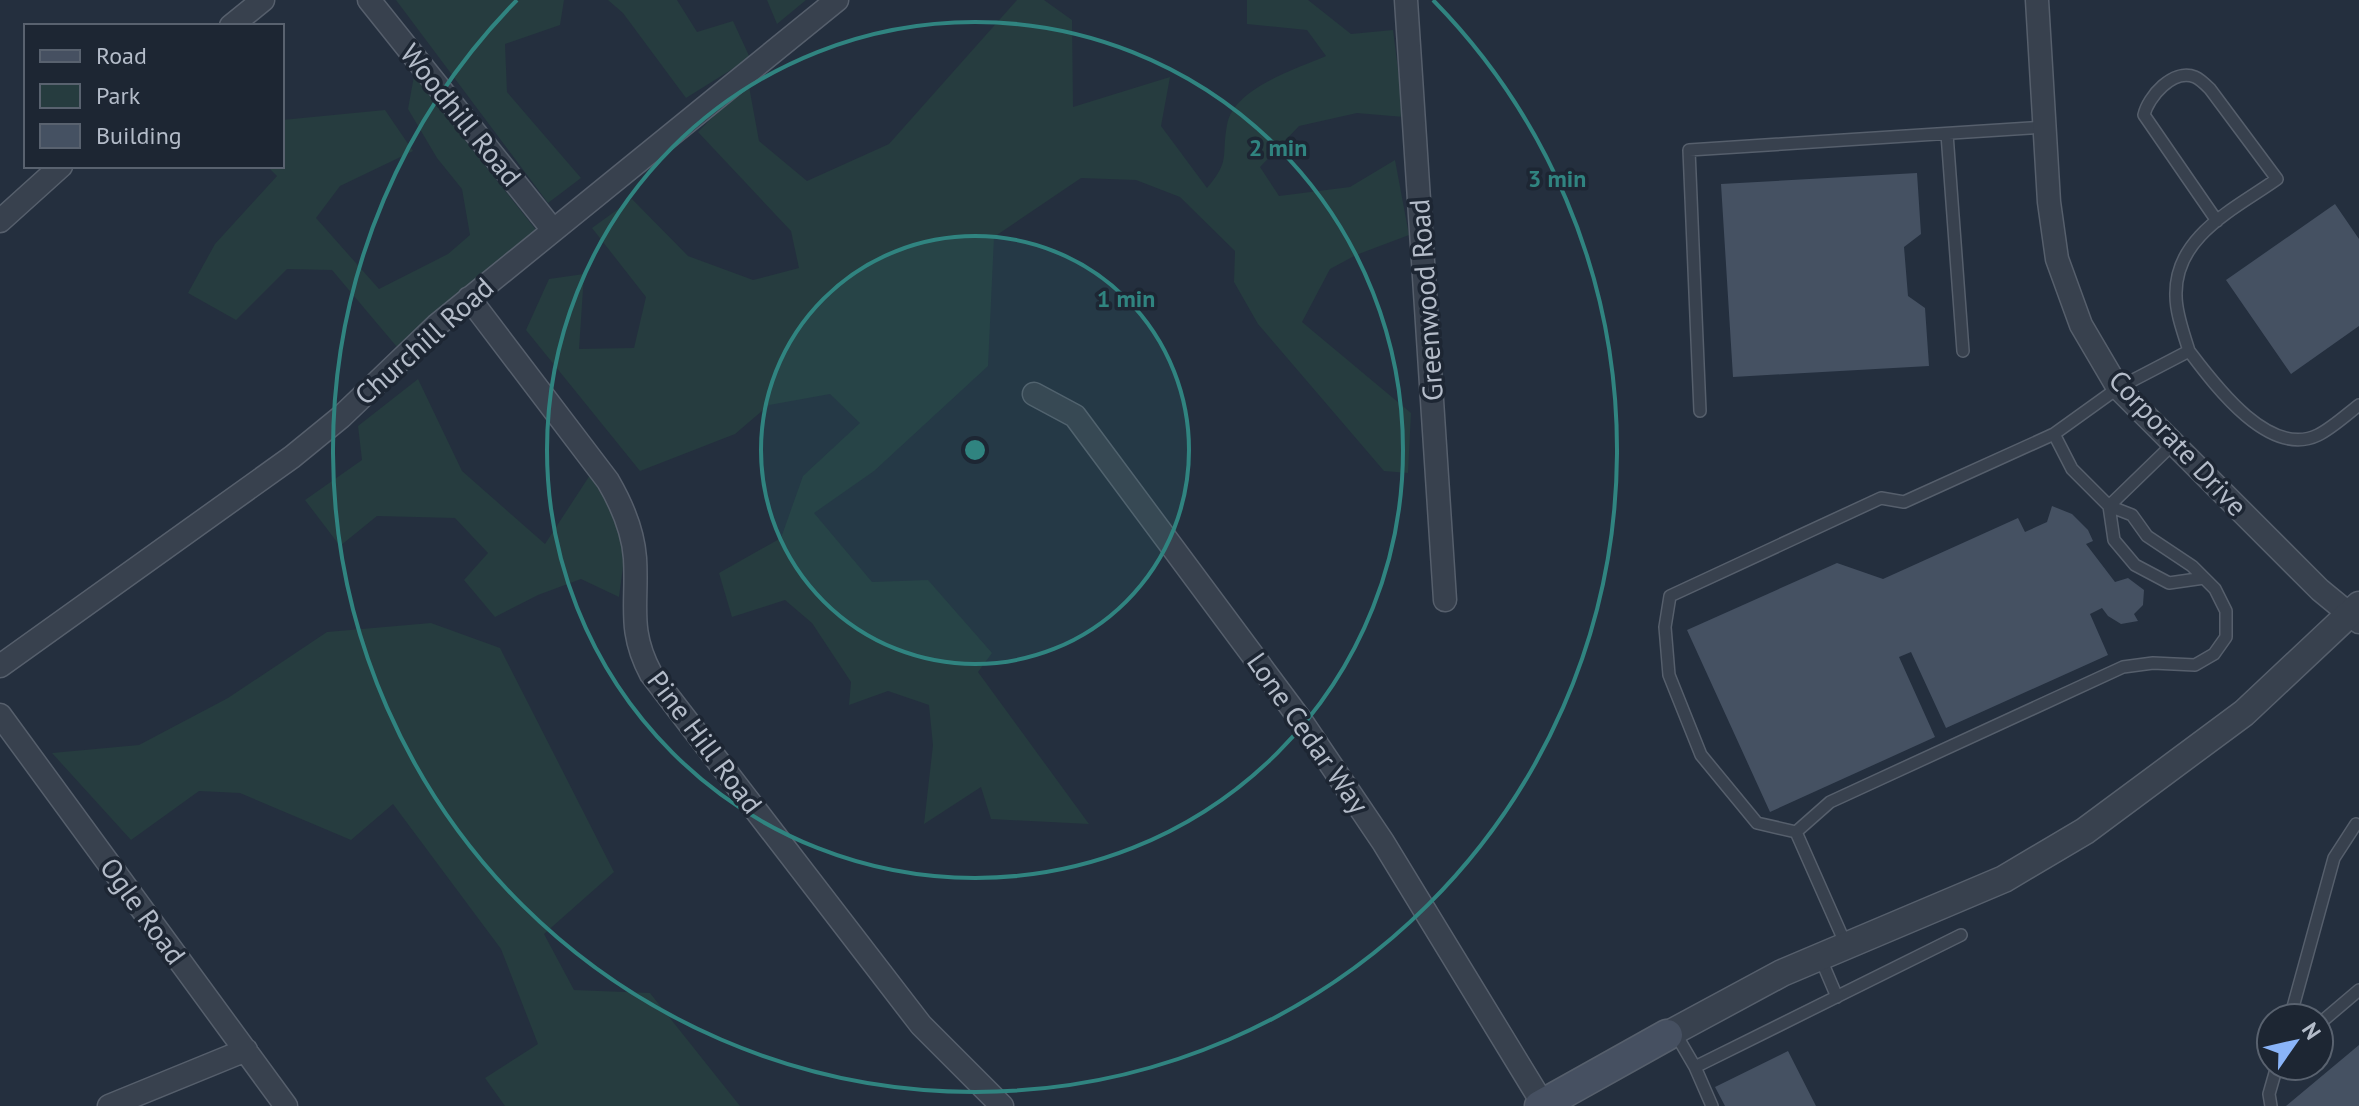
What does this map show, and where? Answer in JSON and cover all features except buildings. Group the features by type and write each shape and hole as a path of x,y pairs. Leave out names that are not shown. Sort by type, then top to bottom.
{"main road":[{"path":"1541,1105 1670,1033"}],"street":[{"path":"233,24 263,0"},
{"name":"Woodhill Road","path":"369,0 553,230"},
{"name":"Churchill Road","path":"0,666 292,457 469,298 837,0"},
{"name":"Greenwood Road","path":"1406,0 1445,600"},
{"name":"Corporate Drive","path":"2037,0 2049,202 2057,259 2081,325 2118,388 2320,590 2356,613"},
{"path":"0,221 59,168"},
{"name":"Pine Hill Road","path":"469,298 608,481 621,503 635,555 635,636 651,674 921,1025 1002,1106"},
{"name":"Lone Cedar Way","path":"1034,394 1075,416 1269,673 1383,842 1541,1105"},
{"path":"1670,1033 1820,956 2004,879 2085,831 2244,713 2356,613"},
{"name":"Ogle Road","path":"0,715 286,1106"},
{"path":"109,1106 246,1050"}],"lane":[{"path":"2217,221 2144,115 2147,102 2171,81 2183,75 2196,77 2210,89 2277,179 2217,221 2201,232 2186,252 2178,273 2176,298 2189,351 2221,393 2246,417 2276,434 2299,440 2317,435 2359,405"},
{"path":"1700,411 1689,150 2045,127"},
{"path":"1947,134 1963,351"},
{"path":"1796,832 1757,823 1701,755 1669,675 1665,627 1670,596 1881,498 1904,502 2054,434 2118,388 2189,351"},
{"path":"1796,832 1830,802 2123,667 2153,663 2195,665 2226,637 2226,611 2215,589 2147,536 2132,515 2109,506 2095,496 2072,469 2054,434"},
{"path":"2109,506 2174,443"},
{"path":"2109,506 2114,540 2135,565 2169,583 2204,578"},
{"path":"2294,1002 2334,858 2358,825"},
{"path":"1796,832 1846,945"},
{"path":"1695,1067 1961,935"},
{"path":"1820,956 1837,997"},
{"path":"2335,1010 2359,990"},
{"path":"1670,1033 1695,1067 1712,1106"},
{"path":"2271,1106 2269,1094 2272,1082"}],"green space":[{"path":"396,0 564,0 560,25 505,44 507,92 581,178 548,203"},
{"path":"608,0 677,0 697,32 733,21 750,58 686,98 623,13"},
{"path":"767,0 806,0 777,24"},
{"path":"1017,0 1044,0 1072,20 1073,107 1170,77 1161,126 1207,188 1222,164 1227,125 1241,100 1283,74 1326,56 1307,30 1247,24 1247,0 1308,0 1351,34 1393,30 1404,117 1357,113 1299,126 1260,167 1279,196 1350,187 1395,160 1409,235 1356,255 1330,269 1302,322 1411,413 1408,473 1384,471 1258,324 1234,282 1235,251 1180,197 1136,180 1081,178 994,237 988,366 874,471 814,513 872,582 928,580 992,653 978,672 1089,824 991,819 981,787 924,824 933,745 929,705 888,691 849,705 851,682 812,623 785,600 732,617 719,573 781,538 803,476 860,423 830,394 769,405 735,434 640,471 526,330 549,279 584,274 579,349 634,348 646,297 592,228 632,199 688,256 753,280 799,268 791,231 698,132 748,81 759,141 807,181 889,144"},
{"path":"414,76 537,231 397,347 332,270 287,269 236,320 188,293 215,244 277,176 269,168 284,168 284,120 385,110 413,151 340,186 316,218 379,289 448,254 470,235 462,189 437,158 408,109"},
{"path":"418,379 462,471 545,544 592,472 626,544 619,597 581,579 538,595 495,617 464,580 488,553 455,518 377,516 340,546 305,500 362,460 358,426"},
{"path":"431,623 500,648 614,872 544,934 574,990 650,993 740,1106 505,1106 485,1078 538,1044 501,949 393,804 351,840 240,793 199,791 131,840 52,753 139,745 228,698 327,632"}]}
